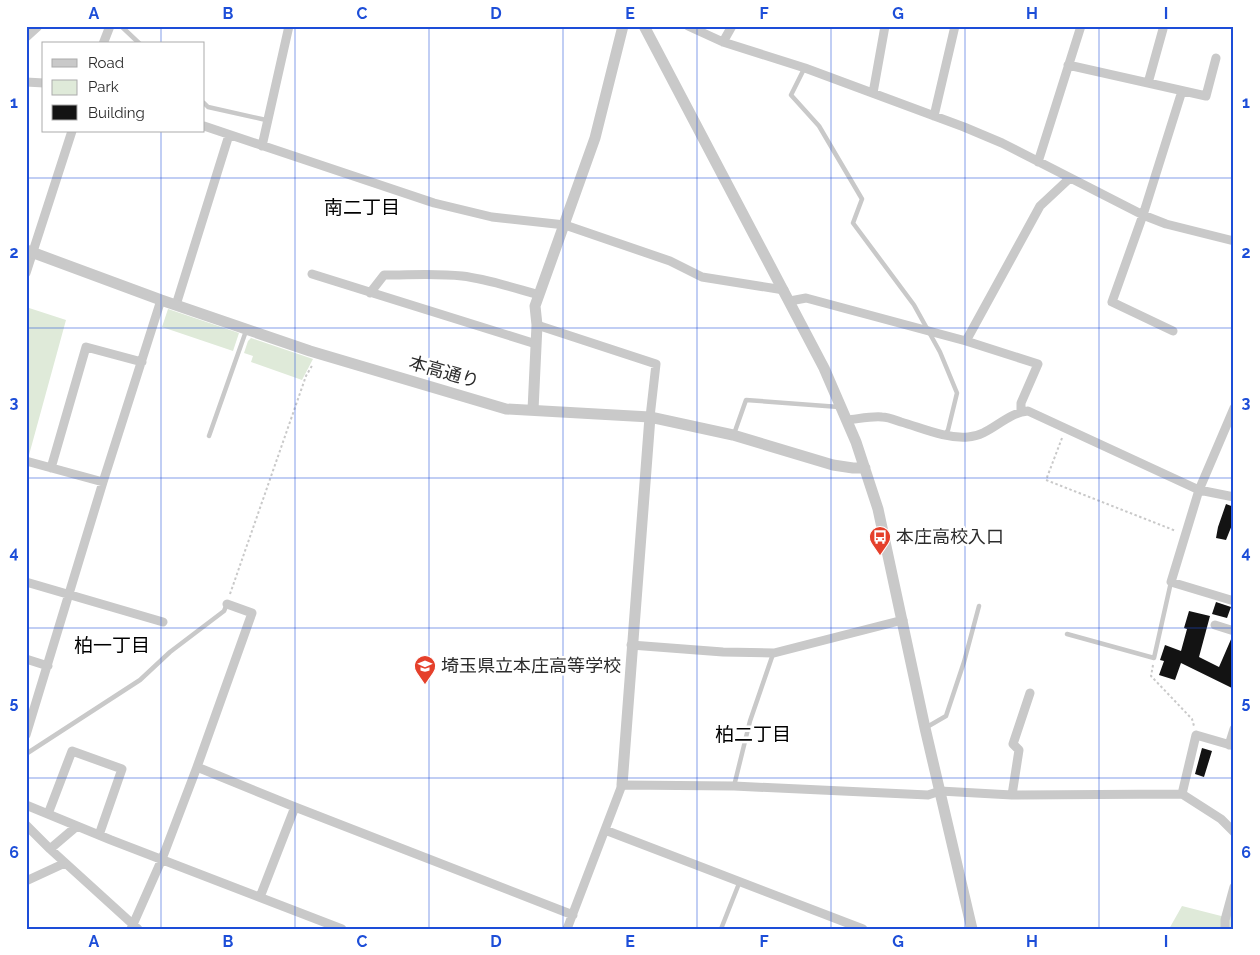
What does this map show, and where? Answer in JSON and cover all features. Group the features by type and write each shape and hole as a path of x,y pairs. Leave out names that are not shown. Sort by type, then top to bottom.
{"street":[{"path":"26,36 37,26"},
{"path":"104,42 110,26"},
{"path":"262,146 266,120 289,26"},
{"path":"533,410 537,324 535,306 595,138 622,26"},
{"path":"644,26 824,368 842,407 865,468 878,509 925,728 972,929"},
{"path":"688,26 723,42 805,68 1002,143 1142,215 1166,224 1234,241"},
{"path":"723,42 732,26"},
{"path":"873,94 885,26"},
{"path":"934,116 955,26"},
{"path":"1038,162 1081,26"},
{"path":"1148,83 1163,29"},
{"path":"1068,65 1206,96 1216,58"},
{"path":"26,82 42,83"},
{"path":"1173,331 1112,302 1182,90"},
{"path":"205,126 434,203 492,217 565,225 670,262 702,277 784,290"},
{"path":"26,273 29,251 72,132"},
{"path":"176,305 229,135"},
{"path":"966,341 1040,206 1070,178"},
{"name":"本高通り","path":"29,251 161,300 318,354 506,409 650,417 733,436 833,465 865,468"},
{"path":"312,274 536,344"},
{"path":"370,293 384,274 435,274 463,276 499,284 538,296"},
{"path":"790,301 806,298 966,341 1038,364 1021,403 1021,411"},
{"path":"26,735 161,300"},
{"path":"537,324 656,364 650,417 622,785 567,929"},
{"path":"51,468 86,347 142,362"},
{"path":"1234,408 1200,490 1171,582 1234,601"},
{"path":"847,420 882,417 959,438 977,436 1021,411 1028,411 1200,490 1234,497"},
{"path":"26,461 103,482"},
{"path":"26,582 163,622"},
{"path":"26,825 134,927 198,767 252,612 227,604"},
{"path":"632,645 723,652 774,653 903,620"},
{"path":"1215,625 1234,631"},
{"path":"26,660 48,666"},
{"path":"1012,795 1019,750 1013,744 1030,693"},
{"path":"1182,794 1196,735 1231,745 1234,729"},
{"path":"48,814 72,751 122,769 99,835"},
{"path":"198,767 295,807 572,915"},
{"path":"622,785 734,786 928,795 940,790 1012,795 1182,794 1221,819 1234,832"},
{"path":"26,805 342,929"},
{"path":"260,897 295,807"},
{"path":"50,849 77,826"},
{"path":"605,830 862,929"},
{"path":"26,881 65,863"},
{"path":"1224,929 1234,887"}],"lane":[{"path":"121,26 138,42"},
{"path":"805,68 791,95 819,126 862,199 853,223 914,305 930,331 957,393 948,430 944,435"},
{"path":"205,104 208,107 266,120"},
{"path":"209,436 246,330"},
{"path":"733,436 746,400 842,407"},
{"path":"1067,634 1154,658 1171,582"},
{"path":"26,754 140,680 170,652 224,611 227,604"},
{"path":"925,728 946,716 964,662 978,606"},
{"path":"734,786 750,721 774,653"},
{"path":"721,929 740,881"}],"path":[{"path":"227,604 306,376 318,354"},
{"path":"1066,429 1046,480 1186,535"},
{"path":"1154,658 1151,676 1192,718 1196,735"}],"green space":[{"path":"26,307 66,320 29,455 26,454"},
{"path":"168,309 239,333 233,351 162,327"},
{"path":"251,338 313,359 302,380 251,362 253,356 244,353"},
{"path":"1234,900 1234,929 1169,929 1182,906 1229,918"}],"building":[{"path":"1226,504 1234,507 1234,520 1226,540 1216,538"},
{"path":"1216,602 1231,607 1227,618 1212,614"},
{"path":"1189,611 1210,616 1199,657 1219,667 1232,637 1234,637 1234,689 1181,663 1175,680 1159,675 1164,661 1160,660 1165,645 1181,651 1187,629 1184,628"},
{"path":"1202,748 1212,751 1204,777 1195,774"}],"place":[{"name":"本庄高校入口","path":"880,556"},
{"name":"埼玉県立本庄高等学校","path":"425,685"}],"district":[{"name":"南二丁目","path":"362,207"},
{"name":"柏一丁目","path":"112,645"},
{"name":"柏二丁目","path":"753,734"}]}
